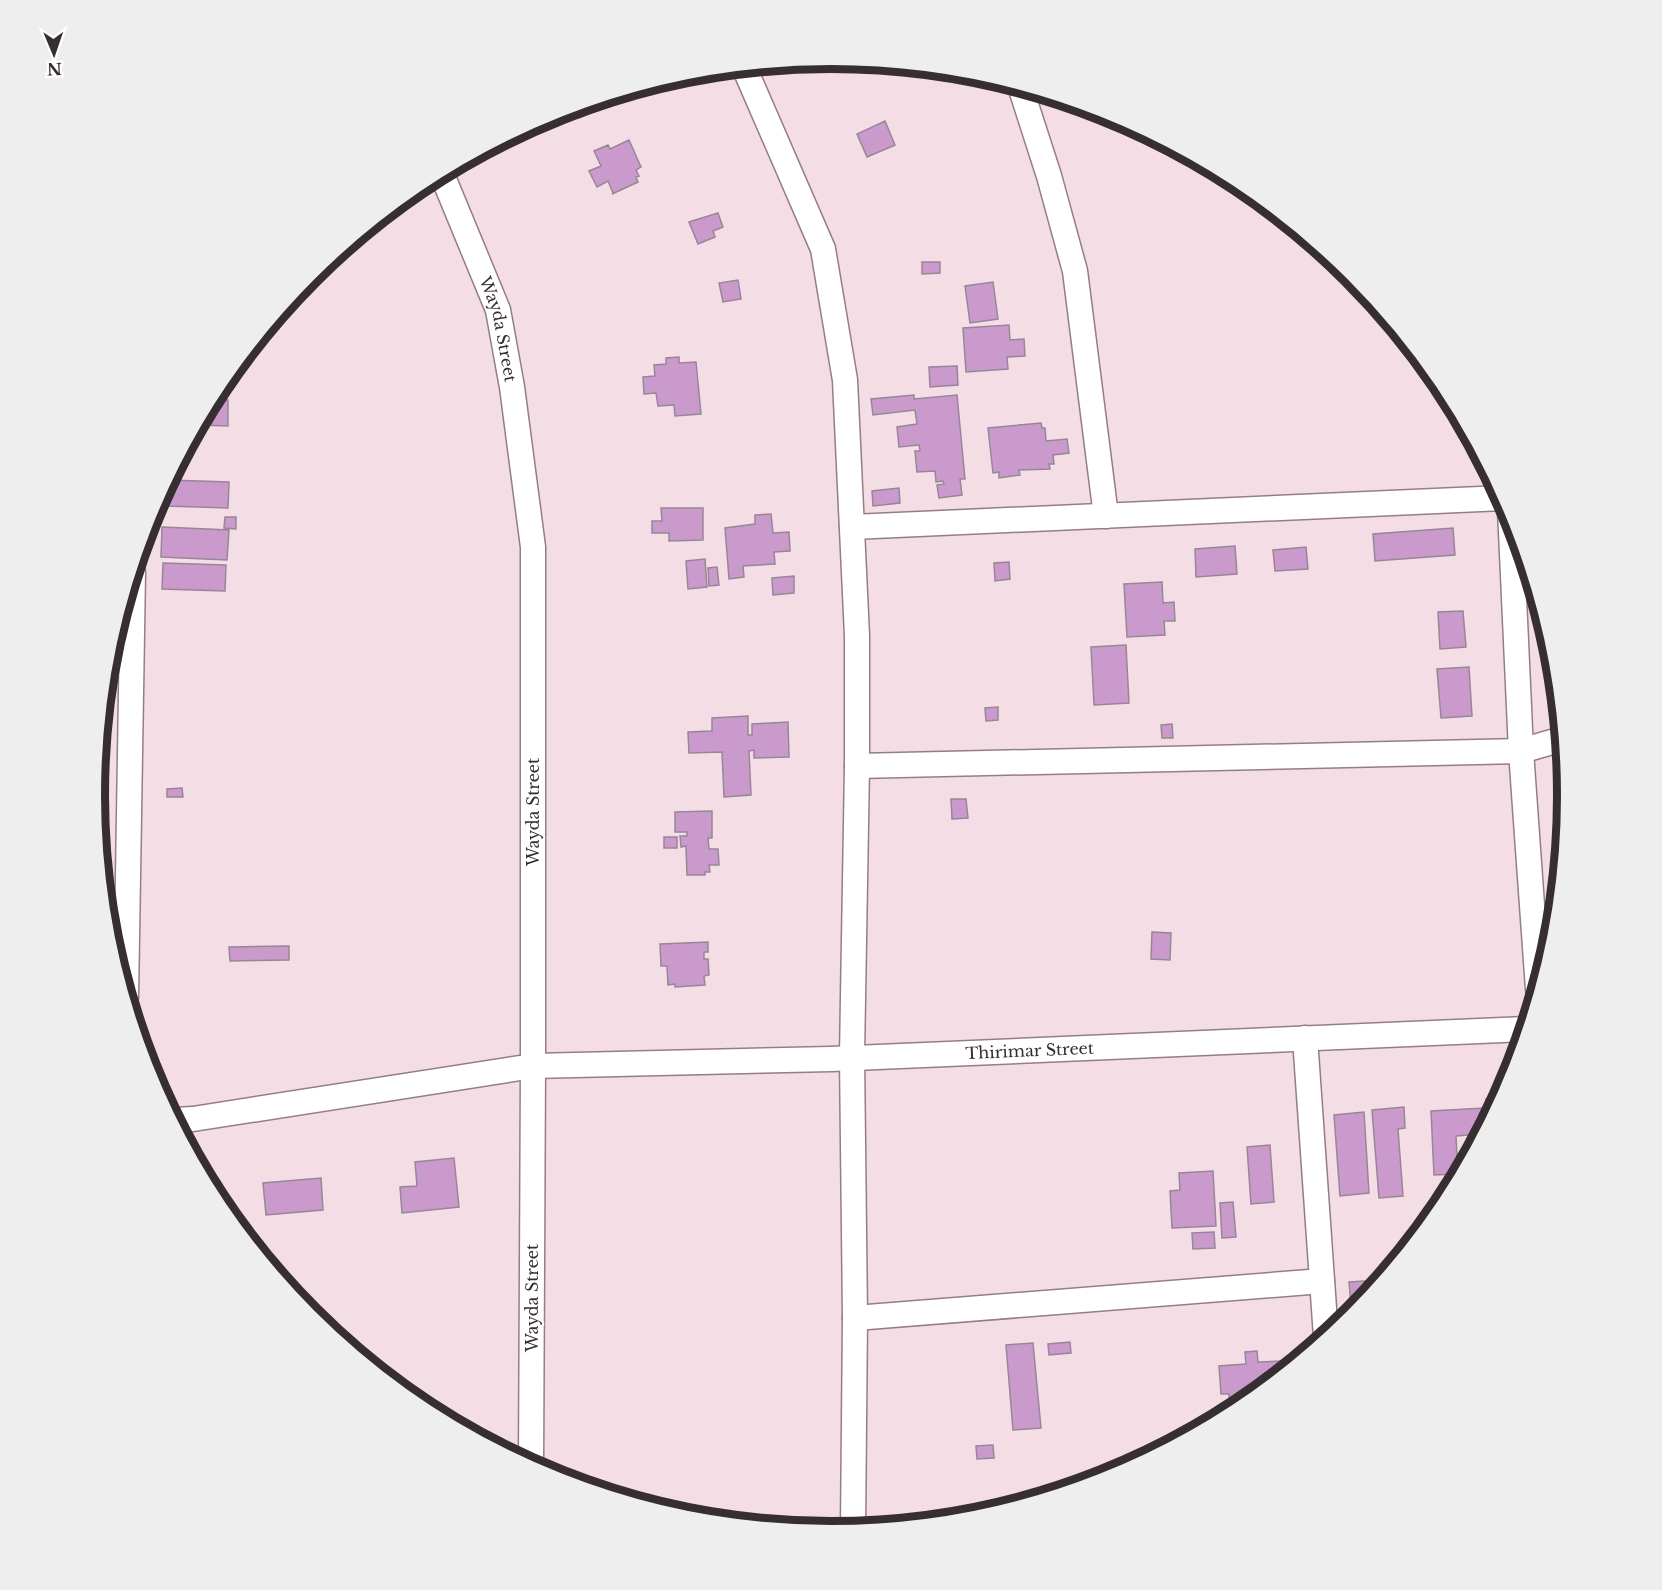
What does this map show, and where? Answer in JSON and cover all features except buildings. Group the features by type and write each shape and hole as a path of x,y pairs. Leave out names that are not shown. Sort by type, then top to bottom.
{"street":[{"path":"747,74 823,249 845,380 856,636 857,766 852,1056 855,1318 853,1520"},
{"path":"1023,95 1076,272 1107,516"},
{"name":"Wayda Street","path":"445,181 498,310 512,387 533,547 531,1456"},
{"path":"852,527 1493,498"},
{"path":"1512,544 1521,751 1536,965"},
{"path":"126,968 132,602"},
{"path":"857,766 1521,751 1554,741"},
{"name":"Thirimar Street","path":"182,1120 533,1066 831,1059 852,1056 1518,1029"},
{"path":"1305,1038 1325,1326"},
{"path":"855,1318 1322,1281"}]}
